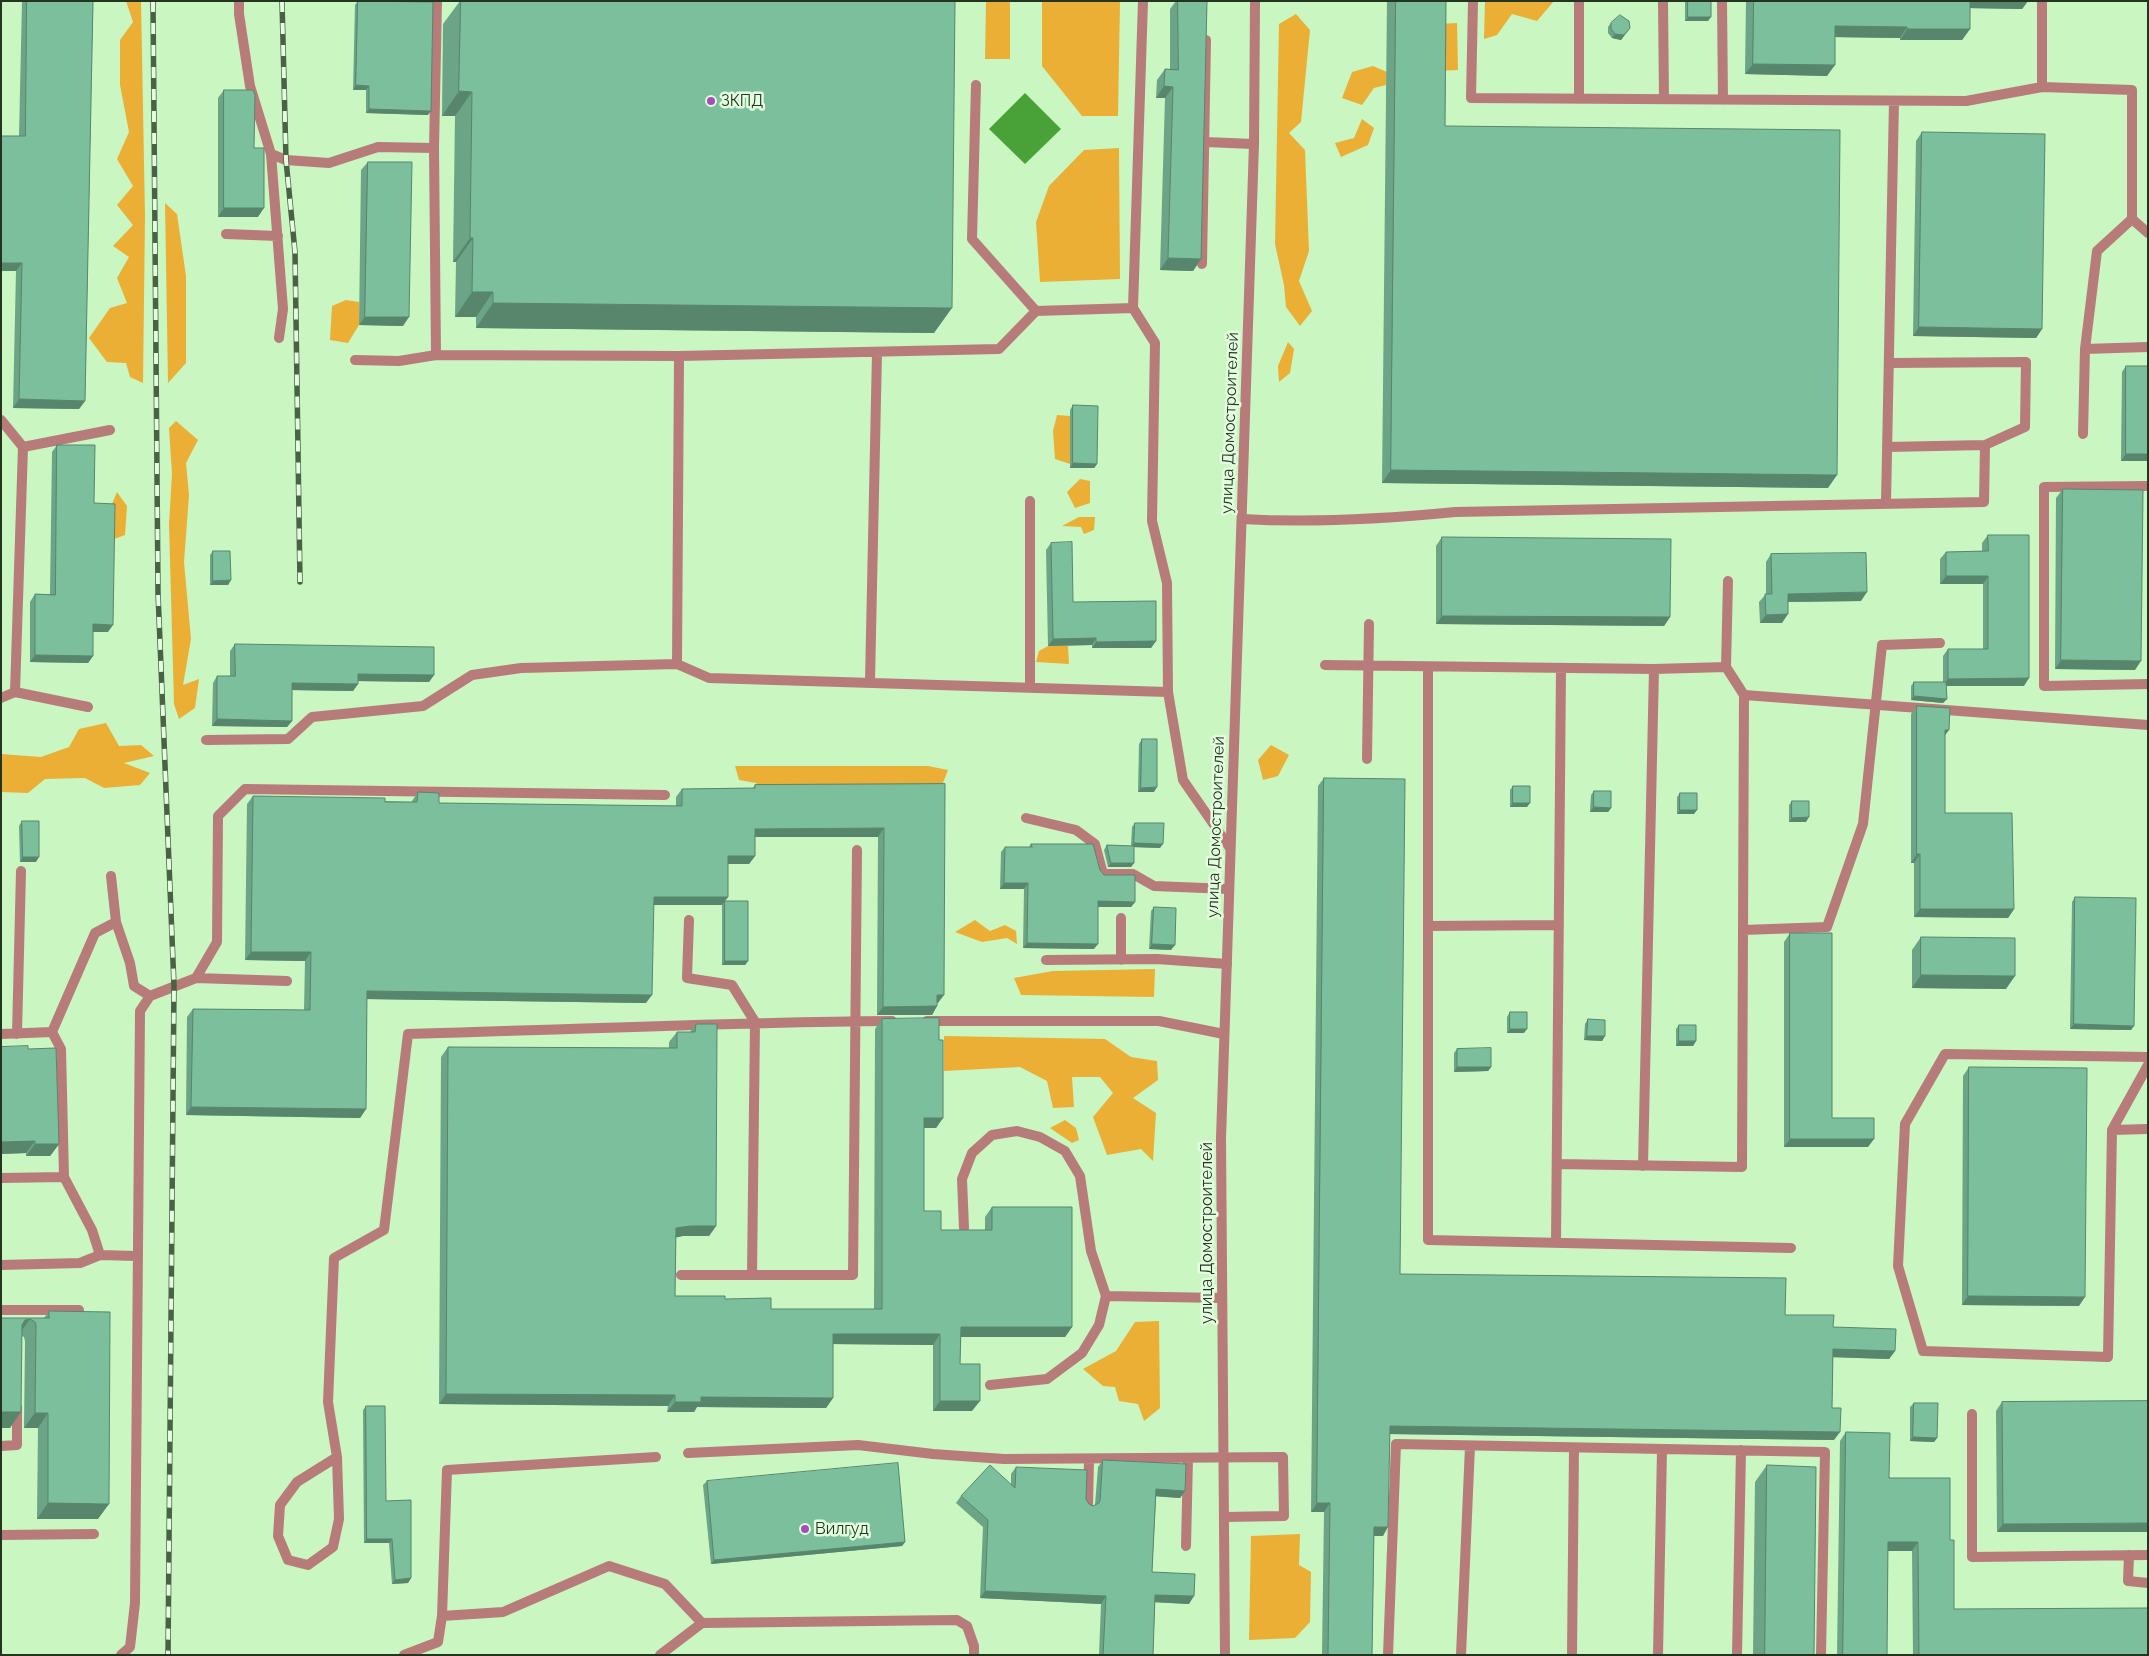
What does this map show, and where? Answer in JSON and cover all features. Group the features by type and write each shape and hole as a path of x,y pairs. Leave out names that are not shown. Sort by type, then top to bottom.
{"street":[{"path":"239,1 239,14 250,86 271,154 283,309 279,338"},
{"path":"436,355 434,148 437,1"},
{"path":"1143,1 1133,308 1155,343 1152,521 1167,583 1168,692 1183,780 1230,848"},
{"name":"улица Домостроителей","path":"1225,1655 1221,1138 1254,144 1255,1"},
{"path":"1473,1 1472,98 1966,101 2042,87 2132,90 2132,219 2097,251 2086,349 2083,434"},
{"path":"1579,1 1579,99"},
{"path":"1664,1 1664,99"},
{"path":"1722,1 1723,100"},
{"path":"2042,1 2042,87"},
{"path":"1202,264 1206,29"},
{"path":"976,85 972,239 1036,312"},
{"path":"1886,503 1894,101"},
{"path":"1205,142 1254,144"},
{"path":"271,154 286,160 329,163 378,146 434,148"},
{"path":"2132,219 2148,233"},
{"path":"226,234 278,236"},
{"path":"355,360 399,361 436,355 679,356 999,349 1036,312 1133,308"},
{"path":"2086,349 2148,346"},
{"path":"870,681 877,352"},
{"path":"677,664 679,356"},
{"path":"1887,447 1985,445 2025,427 2026,362 1889,363"},
{"path":"1,420 23,447 15,692"},
{"path":"23,447 110,430"},
{"path":"1242,520 1381,519 1455,512 1984,502 1985,445"},
{"path":"2148,486 2044,487 2044,686 2148,684"},
{"path":"1030,501 1030,687"},
{"path":"1557,1164 1742,1167 1744,695 1726,667 1728,581"},
{"path":"1367,759 1369,624"},
{"path":"1743,930 1828,926 1863,824 1874,704 1882,645 1940,643"},
{"path":"206,740 288,739 312,717 423,706 472,675 521,668 677,664 709,678 870,681 1168,692"},
{"path":"1324,665 1561,668 1726,667"},
{"path":"1428,667 1428,1240 1791,1248"},
{"path":"1556,1243 1561,668"},
{"path":"1643,1166 1654,668"},
{"path":"1,698 15,692 88,707"},
{"path":"1744,695 2148,725"},
{"path":"196,978 217,942 218,816 245,789 665,795"},
{"path":"1026,818 1076,830 1095,844 1104,874 1133,874 1154,886 1229,889"},
{"path":"682,1275 852,1275 857,850"},
{"path":"17,1034 21,871"},
{"path":"111,876 116,922 130,963 134,986 150,996"},
{"path":"1121,918 1121,960"},
{"path":"689,920 687,978 732,985 755,1022 752,1275"},
{"path":"52,1032 95,932 116,922"},
{"path":"1428,926 1559,925"},
{"path":"1046,960 1157,959 1226,964"},
{"path":"121,1655 130,1647 135,1604 136,1256 140,1011 150,996 196,978 287,981"},
{"path":"337,1457 297,1482 280,1505 278,1536 288,1560 308,1565 333,1547 339,1519 337,1457 328,1402 334,1258 384,1230 408,1034 642,1028 755,1022 1159,1021 1224,1034"},
{"path":"1,1034 52,1032"},
{"path":"52,1032 61,1049 64,1177 92,1230 100,1255"},
{"path":"2148,1057 1945,1054 1905,1124 1898,1266 1923,1351 2108,1357 2112,1130 2148,1065"},
{"path":"2112,1130 2148,1129"},
{"path":"964,1228 962,1179 972,1153 992,1135 1017,1131 1040,1137 1065,1151 1080,1176 1091,1251 1106,1296 1099,1325 1082,1353 1047,1379 990,1385"},
{"path":"1,1178 64,1177"},
{"path":"1,1265 80,1263 100,1255 136,1256"},
{"path":"1106,1296 1222,1298"},
{"path":"1,1310 79,1310"},
{"path":"1,1446 17,1445 17,1398"},
{"path":"1972,1414 1972,1557 2148,1555"},
{"path":"1388,1655 1396,1444 1825,1452 1821,1655"},
{"path":"688,1453 858,1445 933,1454 1004,1459 1283,1457 1284,1516 1224,1517"},
{"path":"1461,1655 1470,1446"},
{"path":"1572,1655 1574,1448"},
{"path":"1658,1655 1662,1449"},
{"path":"1737,1655 1741,1450"},
{"path":"404,1655 438,1642 442,1616 447,1470 656,1456"},
{"path":"1186,1546 1188,1458"},
{"path":"1088,1506 1089,1459"},
{"path":"1,1535 94,1534"},
{"path":"2129,1555 2128,1581 2148,1583"},
{"path":"442,1616 503,1612 609,1566 665,1584 702,1623"},
{"path":"660,1655 702,1623 957,1620 967,1626 974,1646 974,1655"}],"shaded area":[{"path":"126,1 141,1 145,216 143,383 130,377 126,363 107,362 89,338 110,308 127,303 117,278 129,257 113,246 133,225 117,205 133,186 117,159 129,132 120,85 120,40 133,22"},
{"path":"986,1 1010,1 1010,59 985,59"},
{"path":"1042,1 1120,1 1118,116 1082,116 1042,66"},
{"path":"1485,1 1554,1 1537,21 1512,14 1497,35 1484,39"},
{"path":"1296,14 1310,30 1301,122 1289,133 1305,150 1309,251 1299,281 1312,311 1300,326 1286,307 1284,285 1275,244 1279,24"},
{"path":"1457,23 1458,70 1437,71 1437,24"},
{"path":"1373,66 1387,72 1386,85 1374,88 1362,105 1342,98 1352,72"},
{"path":"1025,93 1061,129 1025,164 989,129"},
{"path":"1362,119 1374,128 1368,145 1341,157 1335,143 1354,138"},
{"path":"1119,148 1120,279 1040,282 1036,222 1049,186 1084,150"},
{"path":"165,203 177,214 186,276 186,363 168,383"},
{"path":"346,300 359,302 359,325 348,343 330,340 332,306"},
{"path":"1288,342 1294,349 1290,373 1279,382 1278,366"},
{"path":"1057,415 1070,416 1070,464 1055,459 1053,431"},
{"path":"176,421 198,440 186,463 189,495 184,562 191,639 183,685 199,679 195,708 179,719 174,704 169,524 172,474 169,428"},
{"path":"1080,479 1090,481 1090,503 1075,508 1067,492"},
{"path":"117,492 127,506 125,535 109,541 109,511"},
{"path":"1079,517 1095,517 1094,530 1084,534 1081,527 1062,526"},
{"path":"1048,646 1068,646 1069,664 1036,662 1039,651"},
{"path":"106,723 119,746 141,745 154,756 124,763 150,773 140,785 104,788 85,778 45,779 28,793 1,792 1,754 41,757 69,747 79,729"},
{"path":"1271,745 1289,755 1278,776 1263,780 1258,760"},
{"path":"735,766 928,766 948,770 939,793 765,793 756,783 739,780"},
{"path":"975,920 990,931 1005,925 1016,931 1017,944 1007,938 982,942 955,932"},
{"path":"1155,969 1154,997 1021,995 1014,978 1053,971"},
{"path":"944,1036 1105,1039 1131,1057 1157,1061 1158,1080 1133,1098 1156,1113 1153,1161 1141,1149 1107,1155 1093,1117 1113,1093 1100,1077 1072,1077 1074,1107 1053,1108 1047,1081 1020,1067 944,1071"},
{"path":"1065,1120 1076,1128 1079,1140 1072,1143 1050,1128"},
{"path":"1159,1321 1160,1408 1144,1421 1138,1404 1119,1401 1115,1387 1103,1386 1083,1369 1116,1351 1135,1322"},
{"path":"1300,1534 1299,1565 1311,1572 1310,1622 1295,1638 1249,1640 1251,1536"}],"building":[{"path":"27,1 93,1 85,401 19,399 22,263 1,263 1,136 25,136"},
{"path":"358,1 433,2 431,111 369,109 369,86 356,85"},
{"name":"ЗКПД","path":"461,1 955,1 952,308 493,303 493,292 472,292 473,238 470,238 472,92 459,91"},
{"path":"1178,1 1207,1 1201,259 1168,258 1173,87 1164,86 1165,69 1178,70"},
{"path":"1396,1 1446,1 1445,126 1840,130 1837,475 1391,470"},
{"path":"1688,1 1711,1 1711,17 1688,17"},
{"path":"1754,1 1970,1 1970,29 1835,26 1835,65 1753,64"},
{"path":"1620,15 1629,21 1630,28 1624,35 1615,34 1611,29 1611,23"},
{"path":"224,90 253,90 255,95 254,148 264,148 264,208 224,208"},
{"path":"1922,132 2045,134 2042,329 1919,327"},
{"path":"368,162 412,162 409,317 365,317"},
{"path":"2126,366 2148,366 2148,454 2126,454"},
{"path":"1073,405 1098,406 1097,464 1073,463"},
{"path":"57,445 95,445 94,503 115,504 113,625 93,624 93,656 35,655 35,594 55,595"},
{"path":"2063,489 2143,490 2141,661 2061,660"},
{"path":"1988,535 2029,535 2029,678 1948,679 1948,649 1988,649 1988,576 1946,576 1946,552 1988,551"},
{"path":"1442,537 1671,539 1670,617 1442,616"},
{"path":"1072,542 1073,602 1156,601 1156,641 1096,642 1096,638 1053,639 1051,543"},
{"path":"213,551 230,551 231,580 213,581"},
{"path":"1866,553 1867,592 1788,594 1788,614 1766,615 1765,594 1772,594 1771,554"},
{"path":"235,644 434,647 434,675 358,674 358,684 292,683 292,721 217,719 217,676 235,676"},
{"path":"1914,682 1946,682 1947,699 1914,696"},
{"path":"1917,706 1950,708 1949,730 1945,730 1945,813 2012,813 2014,909 1920,909 1920,854 1917,854"},
{"path":"1142,739 1157,739 1157,787 1141,788"},
{"path":"1324,778 1405,779 1400,1274 1786,1278 1785,1315 1834,1315 1833,1327 1896,1329 1895,1351 1833,1349 1832,1408 1841,1408 1840,1432 1390,1426 1388,1527 1374,1527 1372,1655 1328,1655 1330,1503 1317,1503"},
{"path":"945,784 944,995 937,995 937,1006 883,1007 884,828 755,829 755,856 728,856 728,897 654,897 652,995 367,991 366,1109 191,1107 193,1009 310,1010 311,952 251,952 253,796 385,798 385,802 417,802 418,792 439,793 439,803 682,806 682,789 755,788 755,785"},
{"path":"1513,786 1530,786 1530,803 1513,803"},
{"path":"1594,791 1611,791 1611,808 1594,807"},
{"path":"1680,793 1697,793 1697,810 1680,810"},
{"path":"1792,801 1809,801 1809,817 1792,818"},
{"path":"22,821 39,821 39,857 23,857"},
{"path":"1135,823 1164,823 1163,844 1134,843"},
{"path":"1031,844 1093,844 1100,870 1104,875 1135,875 1135,902 1098,901 1098,944 1027,943 1028,883 1004,883 1005,847 1032,847"},
{"path":"1107,845 1134,846 1134,863 1111,863"},
{"path":"2075,897 2136,898 2134,1026 2074,1024"},
{"path":"725,901 748,901 748,961 725,961"},
{"path":"1154,907 1176,908 1175,945 1152,944"},
{"path":"1790,933 1832,933 1832,1118 1874,1118 1874,1139 1790,1139"},
{"path":"1921,937 2015,938 2015,976 1921,975"},
{"path":"1510,1012 1527,1012 1527,1029 1510,1029"},
{"path":"939,1018 939,1040 943,1040 943,1118 924,1118 924,1211 941,1211 941,1230 992,1230 992,1207 1072,1207 1072,1327 961,1327 960,1364 980,1364 980,1401 940,1401 940,1334 833,1334 833,1398 701,1397 701,1402 675,1402 675,1395 446,1394 448,1047 677,1048 677,1032 695,1032 696,1024 717,1024 716,1226 676,1228 675,1296 725,1296 725,1299 771,1298 771,1309 882,1309 882,1019"},
{"path":"1588,1019 1605,1020 1605,1036 1587,1036"},
{"path":"1679,1025 1696,1025 1696,1041 1679,1041"},
{"path":"28,1046 28,1049 56,1048 59,1144 35,1144 35,1141 1,1142 1,1047"},
{"path":"1491,1048 1491,1067 1457,1067 1457,1049"},
{"path":"1969,1067 2087,1068 2085,1297 1968,1296"},
{"path":"49,1311 110,1312 109,1504 48,1503 48,1413 35,1413 36,1325 30,1319 25,1320 22,1325 21,1412 1,1412 1,1318 49,1318"},
{"path":"2148,1401 2148,1523 2003,1524 2002,1402"},
{"path":"1914,1403 1938,1403 1937,1438 1913,1437"},
{"path":"366,1406 385,1406 386,1501 411,1500 411,1578 395,1580 392,1539 367,1539"},
{"path":"1846,1432 1890,1433 1889,1478 1950,1478 1950,1540 1954,1540 1954,1609 2148,1608 2148,1655 1919,1655 1918,1542 1888,1542 1887,1655 1843,1655"},
{"path":"1103,1460 1186,1464 1185,1491 1156,1489 1152,1572 1195,1574 1194,1596 1155,1595 1153,1655 1103,1655 1106,1596 985,1591 988,1520 961,1496 990,1465 1015,1488 1016,1467 1087,1470 1086,1499 1093,1506 1099,1503 1100,1500"},
{"path":"898,1463 905,1542 714,1560 707,1481"},
{"path":"1767,1465 1816,1467 1814,1655 1765,1655"}],"railway":[{"path":"153,1 158,593 174,986 168,1655"},
{"path":"282,1 286,160 295,252 300,582"}],"place":[{"name":"ЗКПД","path":"711,101"},
{"name":"Вилгуд","path":"805,1529"}]}
